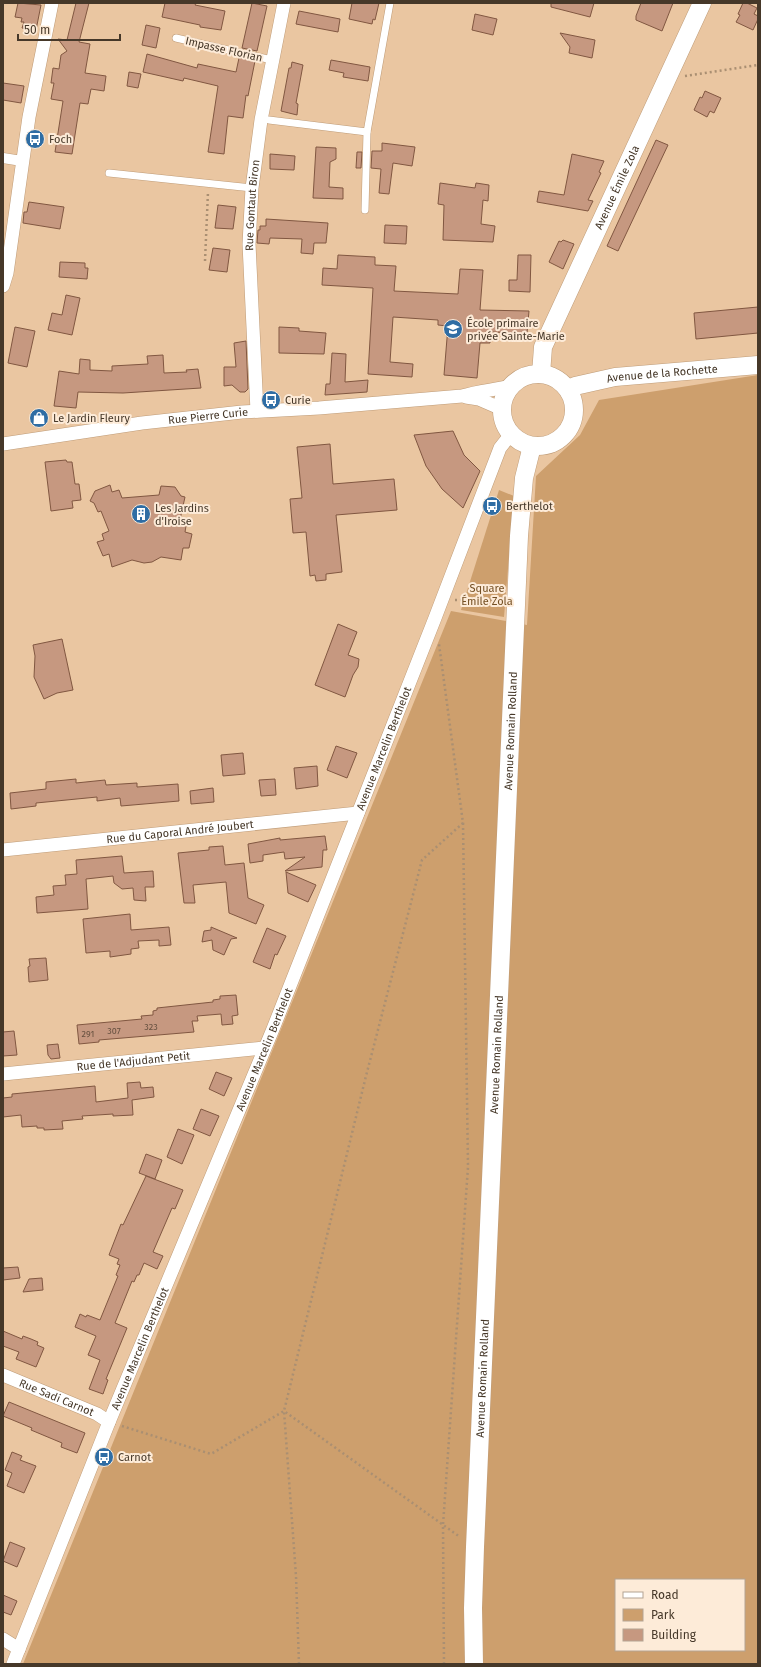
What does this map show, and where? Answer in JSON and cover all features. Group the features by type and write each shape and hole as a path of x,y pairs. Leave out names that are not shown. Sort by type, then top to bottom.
{"main road":[{"name":"Avenue Émile Zola","path":"541,374 543,347 702,3"},
{"name":"Avenue de la Rochette","path":"569,391 575,386 615,377 758,365"},
{"path":"541,374 557,379 569,391 574,410 572,423 569,430 556,442 549,445 532,446 517,440 511,434 504,422 502,408 507,393 512,386 525,377 541,374"},
{"name":"Avenue Romain Rolland","path":"474,1664 473,1608 475,1547 519,536 524,478 532,446"}],"street":[{"path":"3,286 7,273 22,161 52,3"},
{"name":"Rue Gontaut Biron","path":"257,411 249,244 252,188 261,120 284,3"},
{"path":"3,158 22,161"},
{"name":"Rue Pierre Curie","path":"3,444 142,423 257,411 319,408 462,396 512,386"},
{"name":"Rue Pierre Curie","path":"462,396 479,399 502,408"},
{"name":"Avenue Marcelin Berthelot","path":"13,1664 110,1422 264,1048 435,618 500,448 511,434"},
{"name":"Rue du Caporal André Joubert","path":"3,850 358,813"},
{"name":"Rue de l'Adjudant Petit","path":"3,1074 264,1048"},
{"name":"Rue Sadi Carnot","path":"3,1375 97,1414 110,1422"},
{"path":"3,1639 19,1649"}],"lane":[{"path":"365,210 367,132 390,3"},
{"name":"Impasse Florian","path":"176,38 272,60"},
{"path":"269,120 367,132"},
{"path":"109,173 252,188"}],"path":[{"path":"681,76 758,65"},
{"path":"206,261 209,183"},
{"path":"435,618 463,823 468,1167 443,1525 444,1664"},
{"path":"298,1664 296,1576 284,1411 366,1076 422,860 463,823"},
{"path":"284,1411 475,1547"},
{"path":"110,1422 211,1454 284,1411"}],"green space":[{"path":"758,375 758,1664 23,1664 451,611 527,625 536,476 580,435 599,400"},
{"name":"Square Émile Zola","path":"499,490 514,496 504,617 461,610"}],"building":[{"path":"18,3 41,5 36,30 22,28 24,22 21,22 22,18 15,17"},
{"path":"76,3 89,3 79,42 90,44 85,73 106,76 104,91 91,89 88,104 80,103 72,154 55,152 63,101 51,99 54,83 51,83 53,68 59,69 61,55 67,51 58,39 67,40"},
{"path":"165,3 196,3 195,5 225,11 221,30 200,27 200,25 162,17"},
{"path":"252,3 267,6 257,51 242,48"},
{"path":"352,3 379,3 375,20 373,19 372,24 349,19"},
{"path":"551,3 594,3 590,17 551,7"},
{"path":"641,3 673,3 662,31 636,20"},
{"path":"743,3 747,3 757,8 754,14 758,16 758,19 753,30 736,22 740,15 738,14"},
{"path":"299,11 340,19 338,32 296,24"},
{"path":"475,14 497,19 493,35 472,30"},
{"path":"146,25 160,28 156,48 142,45"},
{"path":"560,33 595,40 592,58 569,53 570,47"},
{"path":"147,54 197,68 198,64 236,72 239,58 255,61 248,96 246,95 243,118 228,116 224,154 208,152 218,86 184,78 183,81 143,72"},
{"path":"331,60 370,67 368,81 343,77 344,73 329,70"},
{"path":"292,62 303,65 296,103 298,104 297,115 281,111 289,68 291,68"},
{"path":"129,72 141,74 138,88 127,86"},
{"path":"3,83 24,86 21,103 3,100"},
{"path":"705,91 721,98 714,113 710,111 707,117 694,110 700,97 702,98"},
{"path":"656,140 668,145 618,251 607,246"},
{"path":"382,143 415,147 412,166 393,163 389,194 379,193 381,169 371,168 372,151 382,151"},
{"path":"316,147 336,148 336,159 330,162 329,187 343,188 343,199 313,198"},
{"path":"357,152 362,152 361,168 356,168"},
{"path":"270,154 295,156 294,170 270,169"},
{"path":"572,154 604,161 599,172 601,173 588,200 593,201 588,211 537,202 539,191 564,195"},
{"path":"440,183 475,188 476,183 489,185 488,201 483,200 481,224 495,226 493,242 443,240 444,205 438,204"},
{"path":"29,202 64,207 60,229 23,223 24,212 27,212"},
{"path":"218,205 236,207 233,229 215,228"},
{"path":"266,219 328,223 326,243 314,243 313,254 301,253 302,239 270,238 269,244 257,243 258,230 260,230 260,226 266,226"},
{"path":"385,225 407,226 406,244 384,243"},
{"path":"563,240 574,244 563,269 549,262 559,241 561,242"},
{"path":"213,248 230,250 227,272 209,270"},
{"path":"338,255 375,257 375,265 396,266 394,291 458,294 460,269 483,270 480,310 529,311 527,333 490,332 490,343 480,343 477,378 444,375 448,326 438,325 438,320 393,317 390,362 413,364 412,377 368,374 373,288 322,285 323,268 337,269"},
{"path":"518,255 531,255 530,292 509,291 509,280 517,280"},
{"path":"60,262 85,263 85,268 88,268 87,279 59,277"},
{"path":"66,295 80,298 72,335 48,330 52,313 62,315"},
{"path":"758,307 758,333 696,339 694,313"},
{"path":"15,327 35,331 27,367 8,363"},
{"path":"279,327 299,328 299,331 326,333 324,354 279,353"},
{"path":"246,341 248,389 245,392 240,392 232,385 224,386 224,367 236,367 234,343"},
{"path":"332,353 346,354 345,382 368,380 367,392 325,395 326,384 330,384"},
{"path":"163,355 164,373 187,372 186,370 198,369 201,388 123,393 78,392 76,408 54,406 59,371 79,374 80,359 90,360 90,370 112,371 112,366 148,364 147,356"},
{"path":"453,431 464,455 480,471 463,508 442,489 426,466 414,435"},
{"path":"330,444 333,484 394,479 397,510 336,515 342,572 326,574 326,580 316,581 315,575 310,576 306,532 293,533 290,499 302,498 297,447"},
{"path":"66,460 67,462 72,462 75,484 79,484 81,500 72,501 73,508 51,511 45,462"},
{"name":"Les Jardins d'Iroise","path":"110,485 112,492 119,490 122,498 159,495 161,486 175,487 181,496 185,497 179,524 186,526 185,532 192,534 189,548 183,548 181,560 161,557 152,562 144,563 132,560 112,567 109,554 103,556 97,542 104,540 102,534 109,531 101,511 98,512 94,503 90,501 95,491"},
{"path":"338,624 357,632 348,655 359,659 358,667 353,675 345,697 315,685"},
{"path":"62,639 73,690 57,693 44,699 34,677 35,656 33,645"},
{"path":"336,746 357,753 347,778 327,770"},
{"path":"243,753 245,774 223,776 221,755"},
{"path":"317,766 318,786 296,789 294,768"},
{"path":"76,779 76,783 105,780 106,785 137,783 137,787 178,784 179,801 121,806 120,798 97,801 97,797 36,803 36,806 11,809 10,793 46,789 46,782"},
{"path":"275,779 276,795 261,796 259,780"},
{"path":"213,788 214,802 191,804 190,791"},
{"path":"325,836 327,850 323,850 322,867 285,871 305,857 285,859 284,852 263,855 263,861 250,863 248,844 280,838 280,840"},
{"path":"223,846 225,865 244,863 248,898 264,905 256,924 229,913 226,882 193,885 195,903 184,903 178,853 209,850 209,847"},
{"path":"122,856 124,873 153,871 154,887 145,887 146,901 134,900 133,888 122,889 114,883 113,876 86,879 88,909 37,913 36,897 54,895 53,886 66,885 65,875 77,874 76,860"},
{"path":"286,872 316,885 308,902 288,893"},
{"path":"130,914 131,930 169,927 171,945 159,946 159,940 138,941 139,948 131,949 131,954 110,957 110,951 86,953 83,919"},
{"path":"211,927 237,938 231,939 224,955 213,950 212,940 202,942 204,931 211,930"},
{"path":"267,928 286,936 277,955 275,954 270,969 253,962"},
{"path":"46,958 48,980 29,982 29,959"},
{"path":"236,995 238,1015 232,1016 233,1024 222,1025 221,1014 197,1016 198,1021 192,1021 194,1032 99,1040 99,1042 79,1044 77,1025 142,1019 141,1016 153,1015 153,1011 157,1010 157,1008 213,1002 213,1000 220,999 220,996"},
{"path":"14,1031 17,1055 3,1056 3,1032"},
{"path":"58,1044 60,1058 51,1059 48,1055 47,1045"},
{"path":"216,1072 232,1078 224,1096 209,1089"},
{"path":"140,1082 141,1088 153,1087 154,1097 132,1100 133,1115 113,1116 113,1114 82,1116 83,1119 62,1121 63,1129 44,1130 44,1128 37,1128 37,1126 22,1127 21,1115 3,1117 3,1098 12,1097 12,1094 95,1086 96,1102 128,1098 127,1083"},
{"path":"201,1109 219,1116 210,1136 193,1129"},
{"path":"178,1129 194,1135 182,1164 167,1157"},
{"path":"146,1154 162,1160 155,1179 139,1173"},
{"path":"146,1176 183,1190 175,1209 172,1208 153,1252 163,1256 157,1269 144,1263 139,1275 137,1275 134,1282 132,1281 115,1323 127,1328 106,1379 108,1380 103,1394 89,1389 100,1360 88,1355 96,1336 75,1327 80,1314 100,1320 118,1276 116,1275 120,1265 117,1264 119,1259 109,1255 121,1224 123,1225"},
{"path":"18,1267 20,1278 3,1280 3,1268"},
{"path":"42,1278 43,1290 23,1292 29,1279"},
{"path":"3,1331 22,1339 23,1336 31,1339 38,1342 37,1345 44,1348 36,1367 16,1359 19,1352 3,1346"},
{"path":"9,1402 85,1433 77,1453 61,1447 62,1443 31,1430 32,1428 3,1416"},
{"path":"12,1452 22,1456 20,1460 36,1466 24,1493 7,1486 12,1473 5,1470"},
{"path":"10,1542 25,1548 17,1567 3,1561"},
{"path":"3,1595 17,1601 11,1615 3,1612"}],"place":[{"name":"Foch","path":"35,139"},
{"name":"École primaire privée Sainte-Marie","path":"453,329"},
{"name":"Curie","path":"271,400"},
{"name":"Le Jardin Fleury","path":"39,418"},
{"name":"Berthelot","path":"492,506"},
{"name":"Les Jardins d'Iroise","path":"141,514"},
{"name":"Carnot","path":"104,1457"}]}
